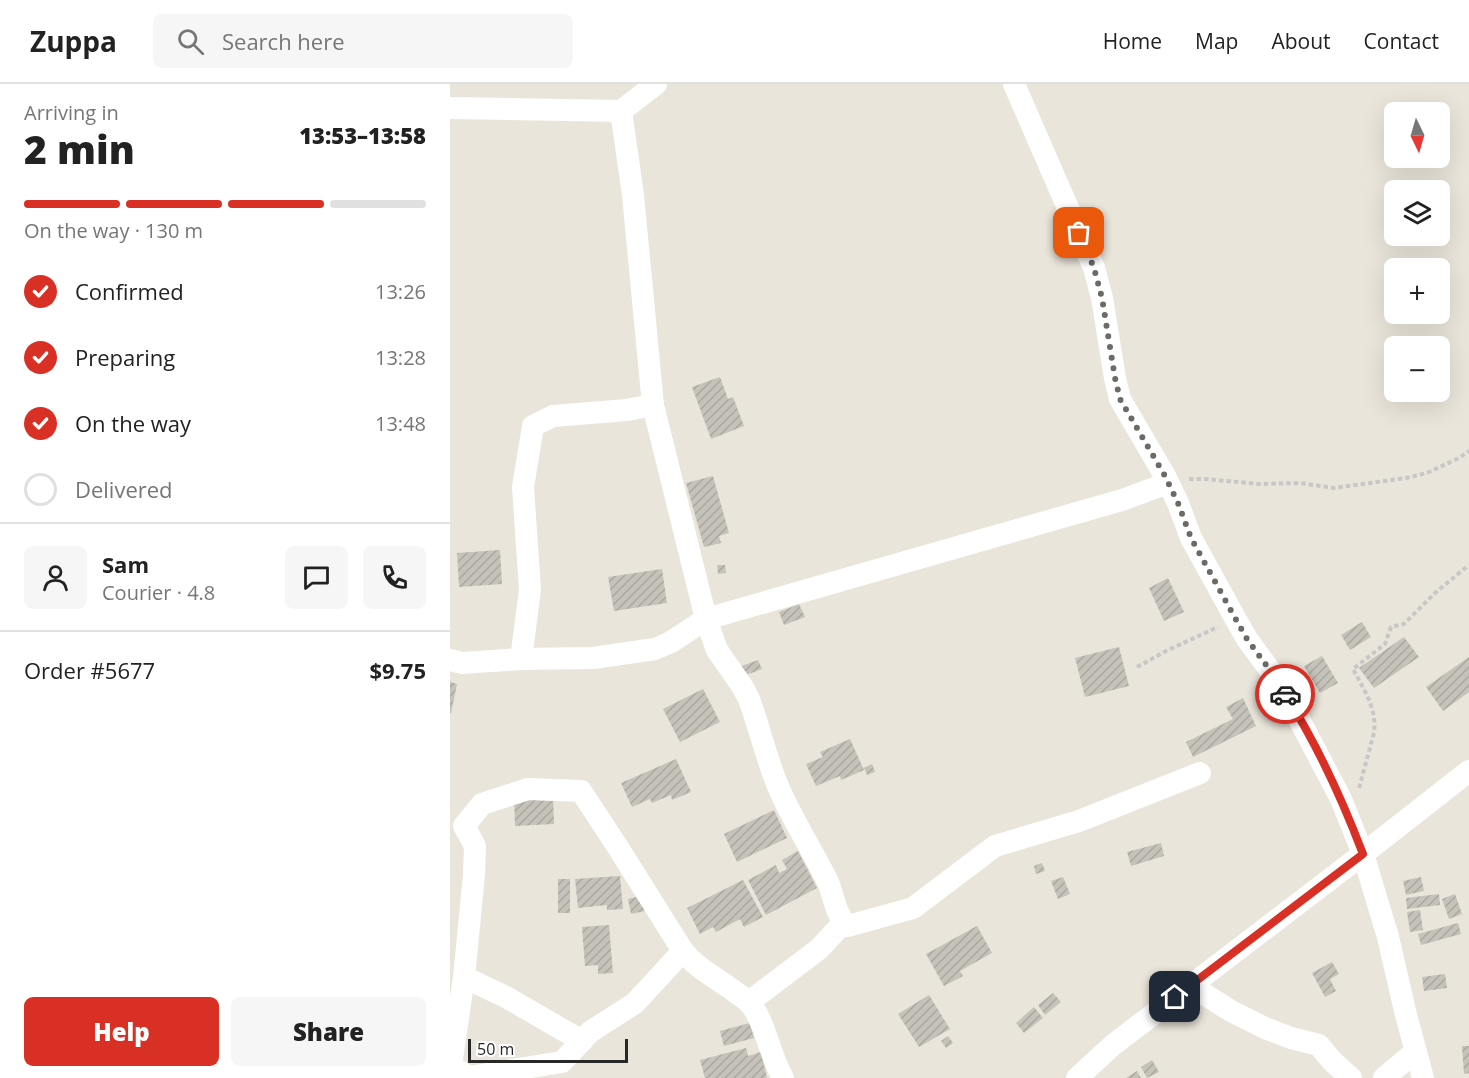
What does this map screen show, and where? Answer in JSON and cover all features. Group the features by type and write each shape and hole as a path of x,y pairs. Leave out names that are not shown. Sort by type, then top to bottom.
{"street":[{"path":"450,108 621,111 656,84"},
{"path":"1014,84 1094,268 1102,298 1120,399 1168,483 1191,538 1234,616 1289,700 1341,799 1363,854 1388,937 1423,1078"},
{"path":"621,111 634,205 653,405 706,619 717,650 749,699 779,789 829,883 844,922 848,926 913,908 995,846 1079,822 1200,772"},
{"path":"521,658 530,590 523,487 533,426 553,416 627,410 653,405"},
{"path":"450,660 462,663 521,658 593,658 655,649 671,642 706,619 1122,500 1168,483"},
{"path":"1077,1078 1113,1045 1469,771"},
{"path":"683,951 635,1003 590,1032 564,1070 469,1077 451,1066 464,977 474,875 475,846 464,826 482,804 528,789 581,791 683,951 692,962 749,1002 760,1020 771,1054 783,1078"},
{"path":"749,1002 819,949 844,922"},
{"path":"464,977 506,997 582,1041"},
{"path":"1190,985 1231,1011 1265,1028 1319,1045 1350,1078"},
{"path":"1384,1078 1415,1052"}],"path":[{"path":"1168,483 1205,478 1260,484 1299,483 1334,488 1427,473 1469,451"},
{"path":"1358,792 1375,723 1371,701 1353,669 1385,644 1391,627 1404,624 1435,593 1469,565"},
{"path":"1137,667 1216,628 1234,616"}],"building":[{"path":"720,377 728,399 733,397 744,426 711,439 692,387"},
{"path":"713,476 729,533 719,536 721,543 704,547 686,483"},
{"path":"500,550 502,584 459,587 457,553"},
{"path":"717,565 725,565 726,573 718,574"},
{"path":"662,569 667,603 614,611 608,577"},
{"path":"1168,578 1184,612 1164,621 1149,588"},
{"path":"799,604 805,617 784,625 779,612"},
{"path":"1362,622 1371,637 1350,650 1341,635"},
{"path":"1404,637 1419,657 1374,688 1359,668"},
{"path":"1119,647 1129,686 1085,697 1075,658"},
{"path":"1322,656 1338,683 1320,693 1304,666"},
{"path":"1469,657 1469,692 1443,711 1426,687"},
{"path":"758,660 762,669 743,676 739,667"},
{"path":"450,682 457,684 451,713 450,713"},
{"path":"703,689 720,722 680,742 663,709"},
{"path":"1243,698 1256,726 1193,757 1186,742 1233,719 1226,707"},
{"path":"850,739 864,770 841,780 840,776 816,786 806,764 823,757 820,752"},
{"path":"676,759 691,792 672,800 671,795 652,803 650,799 632,807 621,783"},
{"path":"872,764 875,772 867,775 864,768"},
{"path":"553,795 554,824 515,826 514,796"},
{"path":"774,810 787,838 737,862 724,834"},
{"path":"1161,843 1164,856 1131,866 1127,852"},
{"path":"798,851 817,888 766,915 748,880 776,865 779,873 787,869 782,860"},
{"path":"1042,863 1045,871 1036,874 1034,866"},
{"path":"620,876 623,909 607,910 607,905 578,908 575,879"},
{"path":"1063,877 1070,894 1058,899 1051,881"},
{"path":"1421,877 1424,891 1406,895 1403,881"},
{"path":"558,879 570,879 570,913 558,913"},
{"path":"743,880 763,917 744,927 740,919 716,932 713,927 700,934 687,908"},
{"path":"1439,894 1440,905 1407,909 1406,898"},
{"path":"1455,894 1462,914 1449,919 1442,899"},
{"path":"641,896 645,911 631,914 628,899"},
{"path":"1420,910 1423,930 1410,932 1407,912"},
{"path":"1458,923 1461,934 1421,945 1418,934"},
{"path":"609,925 613,973 598,974 598,965 585,966 582,927"},
{"path":"977,926 992,953 960,971 963,976 944,986 926,954"},
{"path":"1332,962 1339,974 1330,979 1336,991 1325,997 1312,973"},
{"path":"1445,974 1447,988 1424,991 1422,977"},
{"path":"1053,993 1061,1002 1045,1015 1038,1005"},
{"path":"929,995 950,1029 919,1047 898,1014"},
{"path":"1034,1007 1043,1018 1024,1033 1016,1023"},
{"path":"750,1023 754,1038 724,1046 720,1031"},
{"path":"948,1036 953,1043 946,1048 941,1041"},
{"path":"1462,1046 1469,1046 1469,1073 1464,1074"},
{"path":"746,1048 748,1056 761,1052 767,1078 705,1078 700,1060"},
{"path":"1152,1060 1159,1072 1147,1078 1141,1067"},
{"path":"1137,1071 1141,1078 1126,1078"}],"way so far":[{"path":"1079,233 1094,268 1102,298 1110,355 1120,399 1165,476 1191,538 1234,616 1285,694"}],"route":[{"path":"1175,997 1363,854 1341,799 1285,694"}]}
